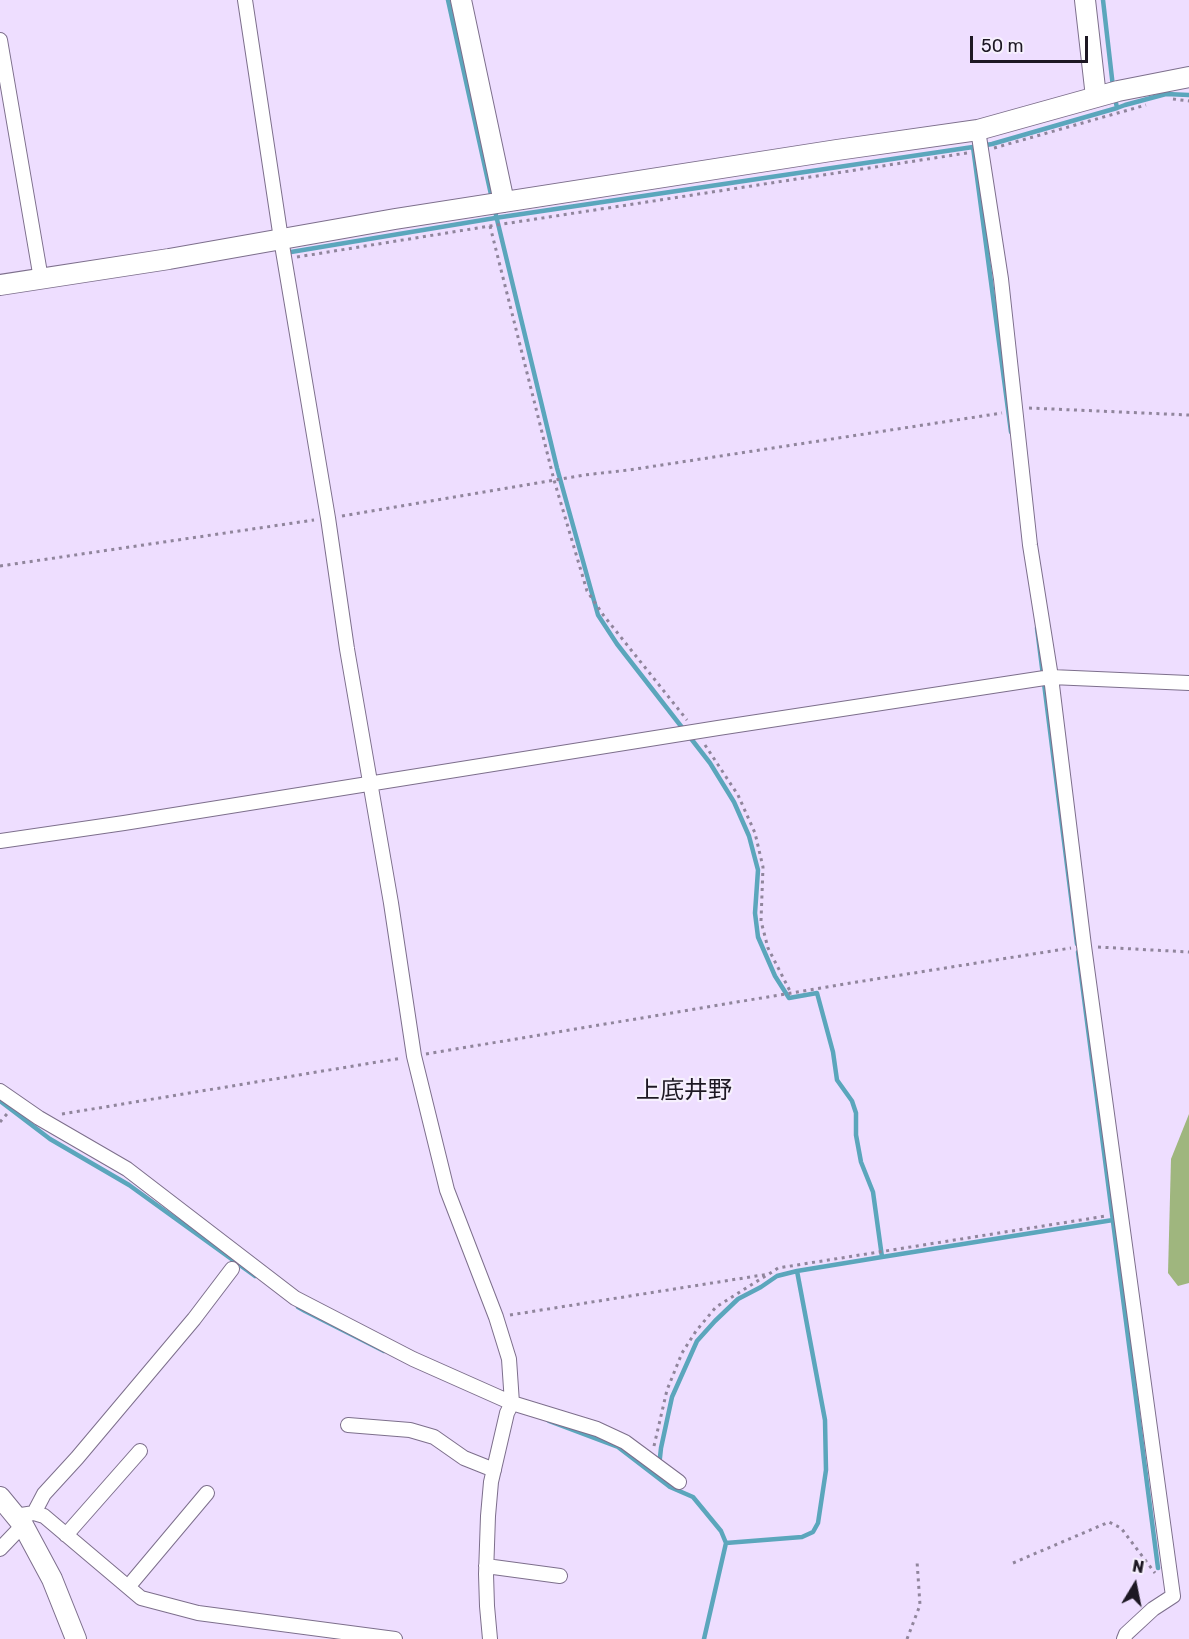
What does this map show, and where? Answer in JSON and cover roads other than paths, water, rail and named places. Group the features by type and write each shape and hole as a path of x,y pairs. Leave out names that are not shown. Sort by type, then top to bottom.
{"street":[{"path":"244,0 414,1056 447,1190 496,1317 509,1359 512,1403 507,1413 491,1482 489,1505 486,1566 490,1639"},
{"path":"461,0 504,202"},
{"path":"1085,0 1096,97"},
{"path":"0,40 41,279"},
{"path":"0,285 504,202 978,130 1096,97 1189,77"},
{"path":"978,130 1001,279 1030,545 1052,677 1084,946 1173,1596 1153,1609 1126,1634 1124,1639"},
{"path":"0,841 135,822 696,731 1052,677 1189,683"},
{"path":"0,1091 39,1118 127,1169 295,1298 412,1359 512,1403 597,1429 625,1442 679,1482"},
{"path":"0,1549 194,1318 232,1269"},
{"path":"348,1425 410,1430 434,1437 464,1458 494,1470"},
{"path":"66,1535 140,1451"},
{"path":"128,1587 207,1493"},
{"path":"0,1497 24,1518 52,1579 75,1639"},
{"path":"24,1518 44,1516 141,1598 198,1613 315,1634 395,1639"},
{"path":"486,1566 560,1576"}],"waterway":[{"path":"448,0 492,199"},
{"path":"1103,0 1113,87"},
{"path":"1115,98 1117,108 1166,94 1189,95"},
{"path":"981,146 1117,108"},
{"path":"973,147 1011,432"},
{"path":"291,252 495,218 973,147"},
{"path":"494,207 557,468 598,615 617,644 684,730"},
{"path":"1037,628 1077,944"},
{"path":"658,1476 661,1448 672,1397 697,1341 715,1321 738,1299 777,1276 882,1257 873,1192 861,1162 856,1135 856,1113 852,1101 837,1080 833,1052 817,993 789,998 775,976 758,937 755,913 758,870 749,836 734,802 710,763 689,736"},
{"path":"1078,952 1158,1568"},
{"path":"0,1101 50,1139 129,1185 255,1276"},
{"path":"882,1257 1113,1220"},
{"path":"726,1543 802,1537 813,1532 818,1523 826,1470 825,1420 797,1271"},
{"path":"298,1307 384,1351"},
{"path":"549,1421 618,1447 670,1487 693,1497 721,1531 726,1543 704,1639"}],"district":[{"name":"上底井野","path":"684,1091"}]}
